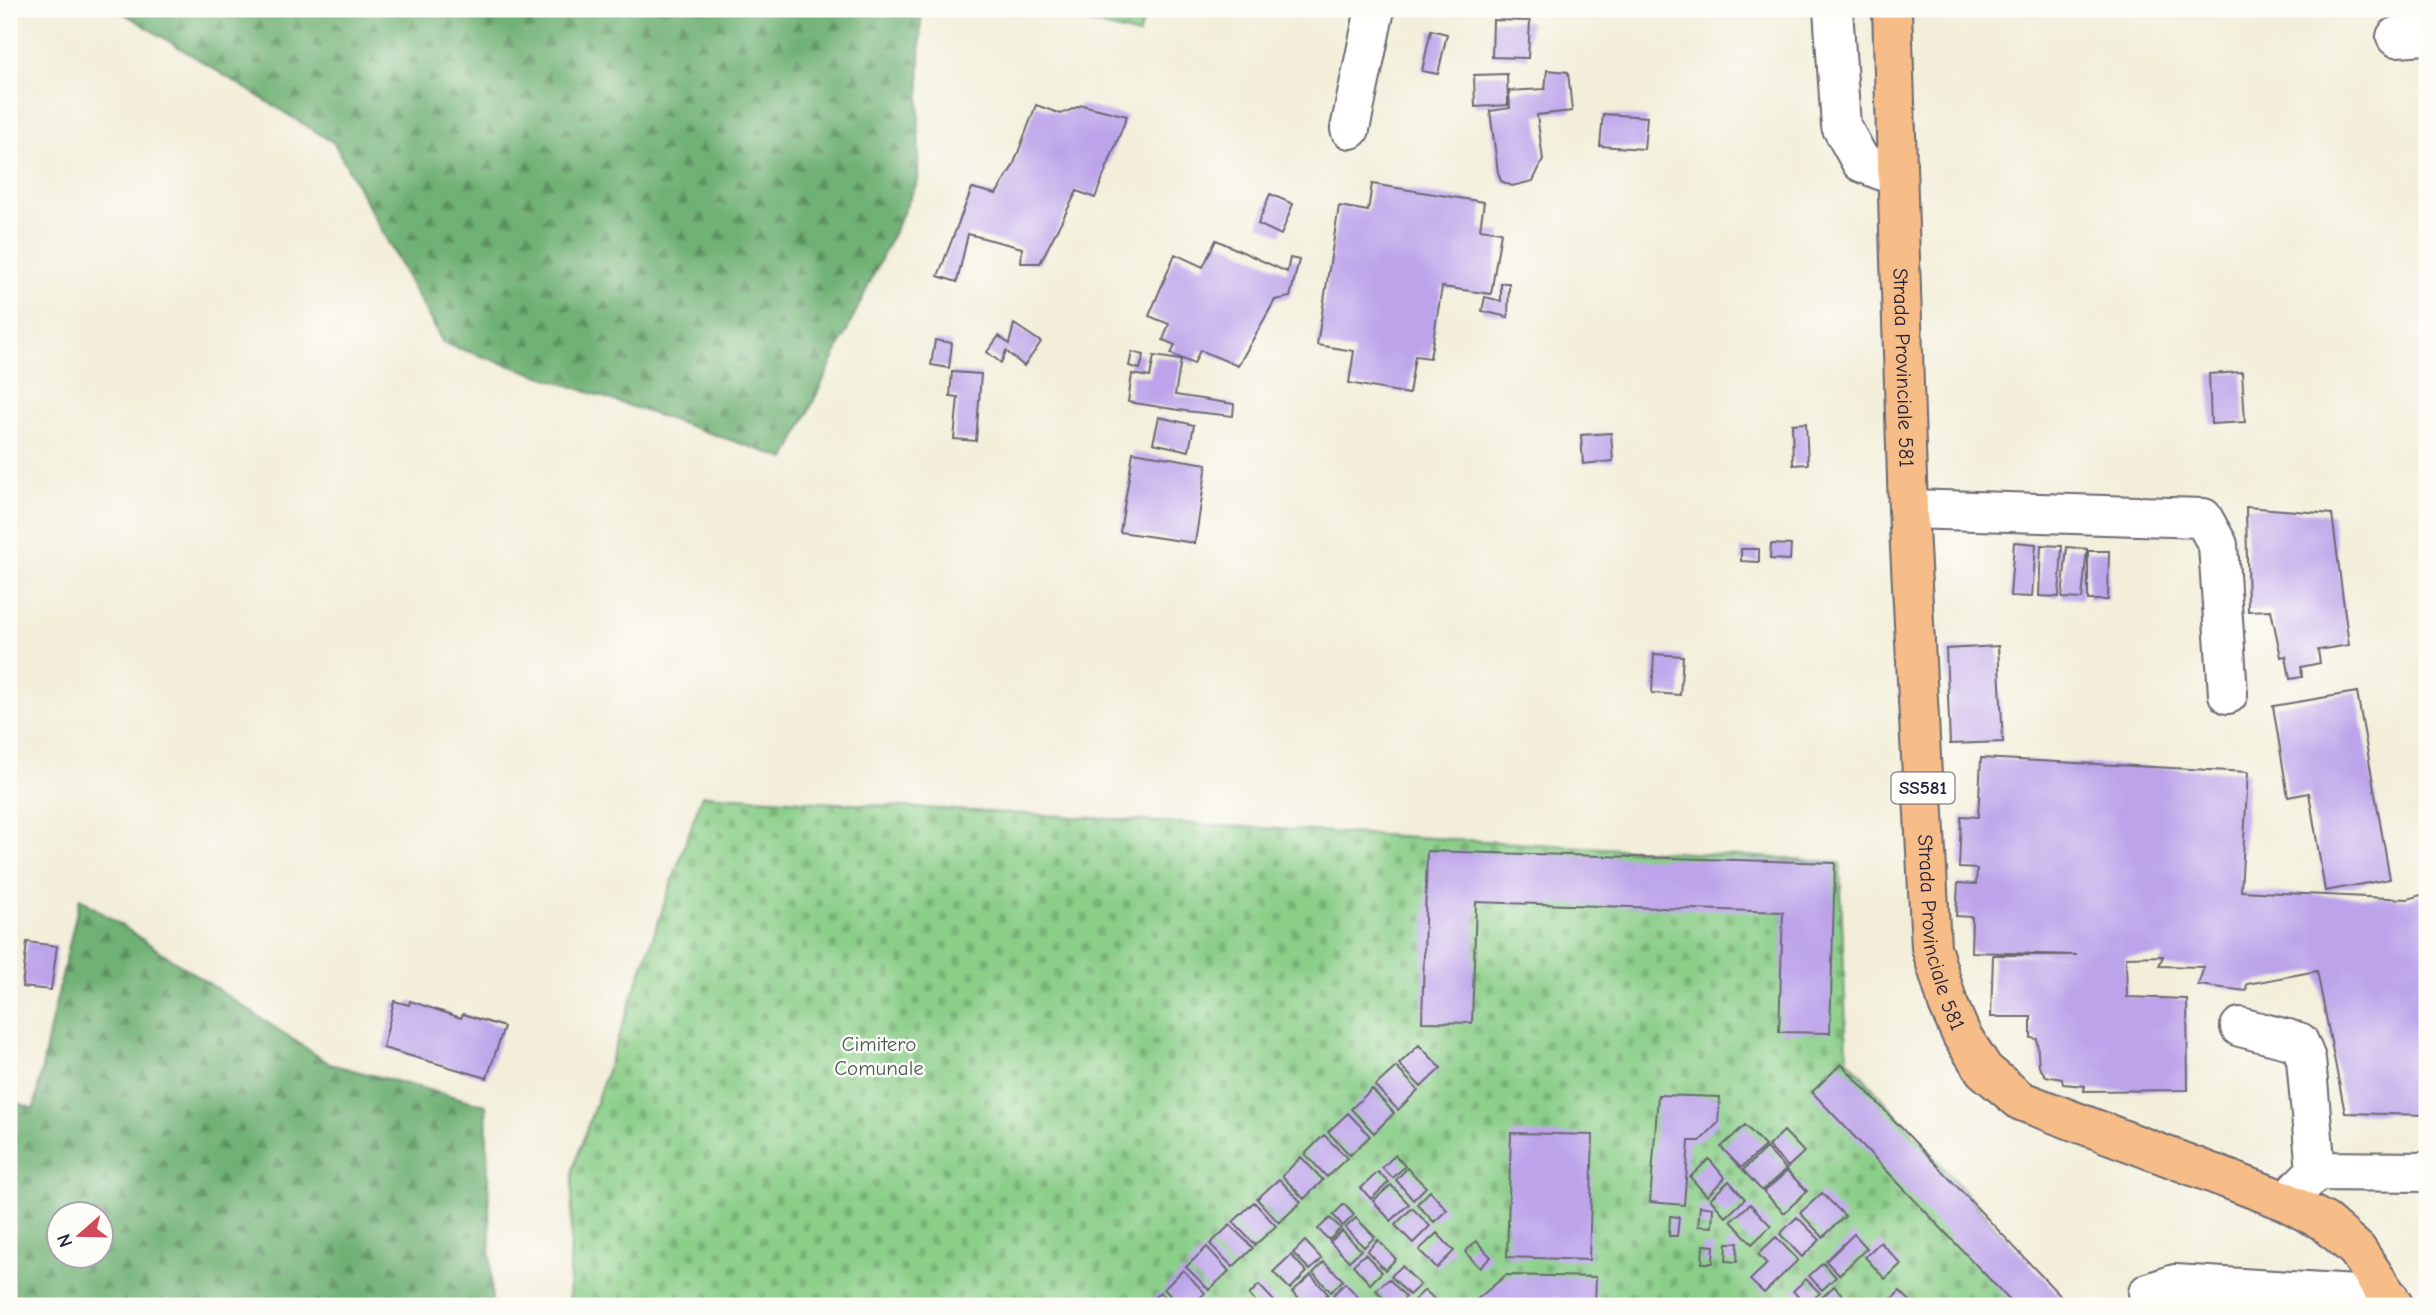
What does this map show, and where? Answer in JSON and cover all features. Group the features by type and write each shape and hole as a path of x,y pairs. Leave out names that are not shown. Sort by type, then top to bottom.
{"main road":[{"name":"Strada Provinciale 581","path":"1892,9 1908,509 1931,947 1948,1004 1962,1036 1984,1070 2021,1101 2283,1200 2325,1222 2357,1250 2391,1302"}],"street":[{"path":"1350,129 1375,9"},
{"path":"1833,9 1841,126 1861,162 1897,177"},
{"path":"1908,509 2203,518 2218,545 2228,694"},
{"path":"2239,1027 2299,1042 2306,1059 2316,1171"},
{"path":"2283,1200 2301,1187 2316,1171 2427,1172"},
{"path":"2148,1293 2175,1284 2391,1302"}],"green space":[{"path":"117,9 921,9 918,181 786,459 443,343 334,143"},
{"path":"1034,9 1146,9 1139,35"},
{"name":"Cimitero Comunale","path":"702,795 1840,862 1847,1058 2065,1306 569,1306 573,1169"},
{"path":"80,898 330,1064 486,1105 492,1306 9,1306 9,1100 34,1109"}],"building":[{"path":"1493,20 1530,21 1528,58 1492,57"},
{"path":"1431,30 1447,34 1438,74 1422,71"},
{"path":"1547,70 1568,72 1572,111 1537,115 1543,160 1533,181 1512,186 1501,181 1498,172 1490,111 1510,108 1509,91 1545,89"},
{"path":"1507,74 1508,105 1475,107 1474,75"},
{"path":"1036,105 1061,114 1082,105 1127,116 1095,198 1077,191 1040,263 1021,263 1022,248 968,234 957,282 938,276 972,188 996,194 1013,166"},
{"path":"1603,114 1647,117 1644,149 1600,146"},
{"path":"1372,184 1484,202 1480,229 1501,232 1491,294 1442,287 1430,358 1415,356 1409,394 1349,383 1354,351 1317,345 1339,206 1368,211"},
{"path":"1270,194 1293,204 1281,235 1258,224"},
{"path":"1216,240 1287,272 1290,258 1299,260 1290,297 1275,300 1238,366 1200,350 1194,364 1171,354 1175,345 1163,340 1169,324 1149,316 1175,254 1203,267"},
{"path":"1501,283 1509,283 1508,317 1482,311 1485,297 1501,301"},
{"path":"1014,324 1041,342 1024,366 1006,351 1001,363 987,352 999,336 1009,344"},
{"path":"935,340 952,343 949,368 931,365"},
{"path":"1132,352 1144,355 1140,369 1129,366"},
{"path":"1154,356 1181,360 1175,395 1234,404 1233,416 1128,402 1132,374 1150,377"},
{"path":"952,372 981,374 976,441 954,439 958,397 950,396"},
{"path":"2242,372 2245,422 2211,424 2209,374"},
{"path":"1159,417 1194,425 1189,451 1153,443"},
{"path":"1806,423 1808,464 1793,465 1792,424"},
{"path":"1611,433 1613,461 1583,464 1581,435"},
{"path":"1133,452 1207,464 1195,543 1120,532"},
{"path":"2246,507 2332,514 2349,645 2318,650 2320,663 2301,667 2302,677 2290,679 2286,656 2281,657 2271,610 2248,611"},
{"path":"2014,542 2036,544 2032,597 2010,596"},
{"path":"1771,544 1791,545 1790,560 1770,559"},
{"path":"2041,545 2062,546 2059,597 2039,596"},
{"path":"2067,547 2087,549 2082,599 2062,598"},
{"path":"1741,549 1759,549 1759,562 1741,561"},
{"path":"2088,551 2109,551 2108,600 2088,600"},
{"path":"1998,646 2003,742 1950,744 1946,649"},
{"path":"1654,654 1683,656 1680,695 1652,693"},
{"path":"2357,692 2390,879 2325,891 2309,793 2288,797 2273,706"},
{"path":"1981,758 2248,772 2241,891 2408,899 2427,893 2427,1115 2345,1113 2317,971 2247,984 2246,991 2198,985 2204,967 2159,966 2163,956 2126,957 2127,997 2187,999 2188,1090 2084,1091 2085,1086 2063,1084 2062,1079 2046,1076 2039,1067 2037,1039 2031,1038 2031,1017 1991,1017 1993,955 2077,955 1971,952 1972,917 1956,916 1958,883 1976,884 1977,869 1959,868 1961,816 1978,817"},
{"path":"1427,851 1835,863 1830,1033 1779,1032 1783,912 1476,902 1472,1023 1422,1022"},
{"path":"27,942 57,946 51,990 22,987"},
{"path":"394,1001 409,1005 410,1001 461,1018 463,1014 504,1027 487,1078 383,1048"},
{"path":"1419,1045 1441,1068 1421,1087 1399,1064"},
{"path":"1841,1064 2070,1306 2015,1306 1812,1092"},
{"path":"1396,1067 1418,1090 1398,1110 1375,1086"},
{"path":"1372,1089 1394,1113 1374,1133 1351,1109"},
{"path":"1658,1095 1720,1097 1718,1123 1700,1141 1689,1141 1684,1205 1650,1202"},
{"path":"1348,1113 1370,1136 1350,1155 1328,1132"},
{"path":"1745,1125 1765,1146 1741,1168 1721,1147"},
{"path":"1784,1131 1804,1152 1788,1167 1768,1146"},
{"path":"1511,1133 1593,1135 1589,1260 1507,1257"},
{"path":"1324,1135 1347,1158 1327,1177 1305,1154"},
{"path":"1766,1148 1786,1169 1762,1191 1743,1170"},
{"path":"1395,1155 1405,1166 1393,1178 1382,1168"},
{"path":"1301,1157 1323,1180 1304,1199 1282,1176"},
{"path":"1709,1159 1725,1178 1707,1196 1690,1177"},
{"path":"1407,1168 1426,1187 1413,1200 1396,1180"},
{"path":"1787,1171 1807,1191 1784,1213 1764,1192"},
{"path":"1378,1172 1389,1182 1371,1199 1361,1188"},
{"path":"1279,1179 1301,1202 1279,1223 1257,1199"},
{"path":"1729,1181 1745,1199 1726,1217 1710,1199"},
{"path":"1391,1185 1409,1204 1391,1221 1373,1201"},
{"path":"1430,1191 1447,1210 1434,1222 1417,1204"},
{"path":"1822,1193 1845,1216 1823,1237 1800,1213"},
{"path":"1254,1202 1276,1226 1255,1245 1233,1222"},
{"path":"1344,1204 1354,1215 1343,1226 1333,1215"},
{"path":"1750,1204 1771,1226 1752,1244 1731,1221"},
{"path":"1700,1206 1713,1208 1712,1227 1698,1226"},
{"path":"1412,1208 1430,1226 1413,1243 1395,1225"},
{"path":"1670,1216 1679,1217 1677,1236 1669,1236"},
{"path":"1797,1217 1820,1240 1802,1257 1780,1234"},
{"path":"1330,1218 1341,1228 1329,1240 1318,1229"},
{"path":"1356,1218 1375,1237 1364,1247 1345,1228"},
{"path":"1230,1225 1253,1248 1233,1267 1210,1244"},
{"path":"1342,1231 1361,1250 1349,1261 1330,1242"},
{"path":"1437,1233 1454,1251 1437,1268 1419,1250"},
{"path":"1854,1234 1867,1248 1839,1275 1826,1261"},
{"path":"1776,1237 1798,1260 1764,1293 1750,1280 1767,1264 1758,1254"},
{"path":"1378,1240 1396,1259 1385,1270 1367,1251"},
{"path":"1305,1241 1322,1259 1310,1270 1293,1253"},
{"path":"1476,1241 1491,1257 1480,1268 1465,1252"},
{"path":"1880,1242 1901,1264 1885,1279 1865,1257"},
{"path":"1727,1243 1738,1243 1737,1262 1726,1261"},
{"path":"1703,1245 1714,1246 1713,1263 1702,1263"},
{"path":"1207,1247 1229,1271 1209,1290 1186,1267"},
{"path":"1365,1254 1382,1272 1370,1284 1353,1265"},
{"path":"1291,1255 1307,1272 1290,1289 1273,1272"},
{"path":"1324,1262 1343,1280 1331,1292 1313,1273"},
{"path":"1823,1263 1836,1277 1822,1290 1809,1276"},
{"path":"1402,1266 1420,1285 1409,1295 1391,1276"},
{"path":"1183,1270 1205,1293 1192,1306 1180,1306 1164,1289"},
{"path":"1311,1275 1328,1294 1315,1306 1306,1306 1292,1292"},
{"path":"1506,1275 1596,1277 1595,1306 1474,1306 1474,1302"},
{"path":"1389,1279 1406,1297 1397,1306 1391,1306 1376,1290"},
{"path":"1806,1279 1820,1293 1806,1305 1793,1291"},
{"path":"1345,1283 1363,1302 1359,1306 1345,1306 1333,1295"},
{"path":"1259,1285 1276,1303 1272,1306 1259,1306 1249,1295"},
{"path":"1834,1286 1853,1306 1813,1306"},
{"path":"1425,1290 1441,1306 1420,1306 1414,1300"},
{"path":"1900,1291 1915,1306 1884,1306"},
{"path":"1160,1292 1174,1306 1145,1306"}]}
